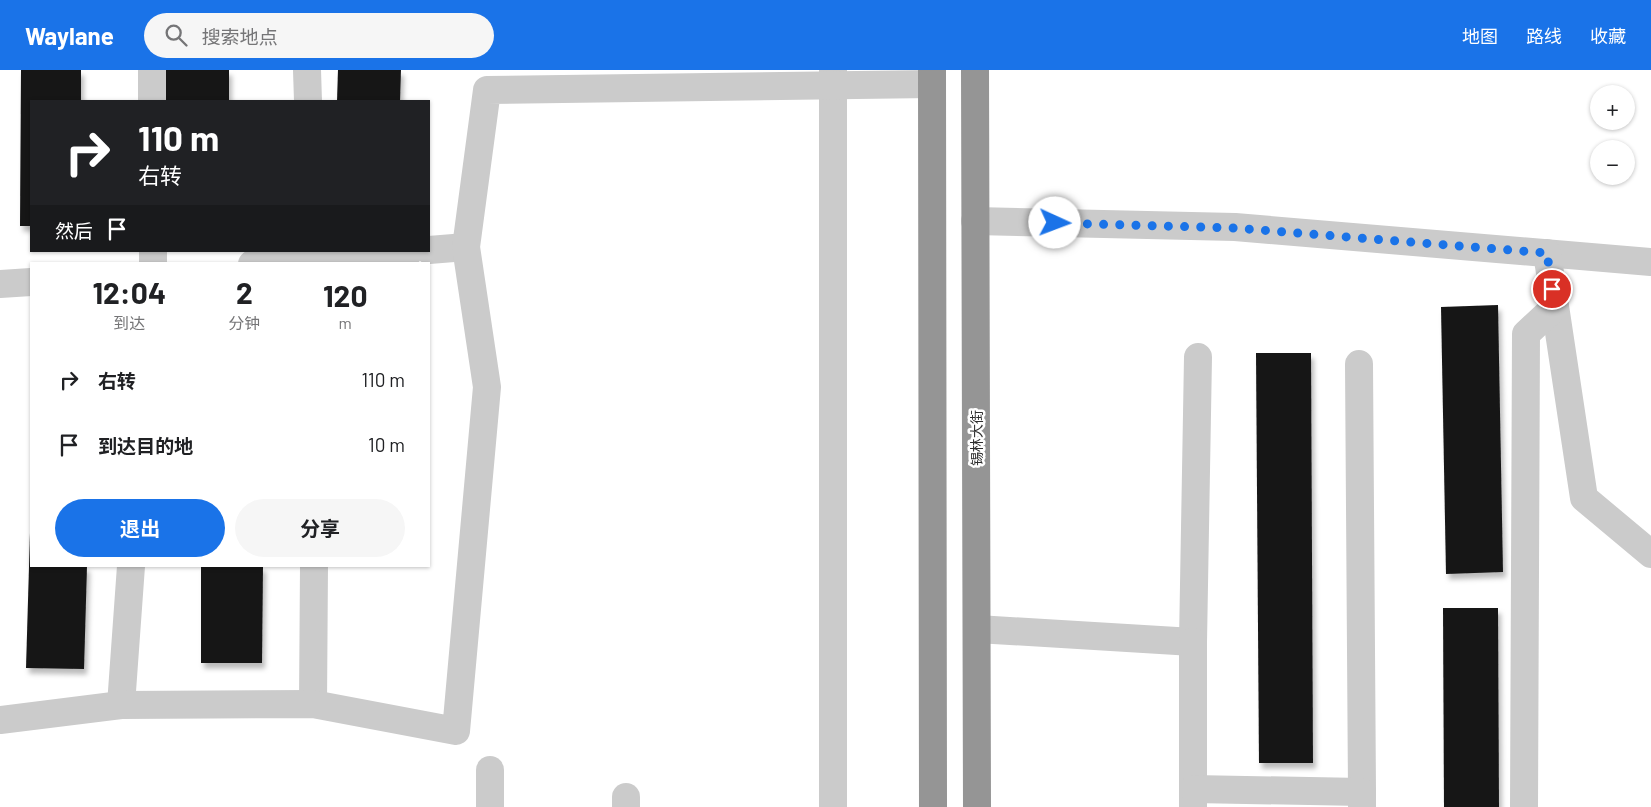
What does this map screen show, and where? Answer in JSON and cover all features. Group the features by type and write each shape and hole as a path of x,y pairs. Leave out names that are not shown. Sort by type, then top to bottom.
{"highway":[{"name":"锡林大街","path":"975,70 978,807"},
{"path":"932,77 933,807"}],"street":[{"path":"152,70 152,100"},
{"path":"307,70 308,100"},
{"path":"0,720 120,706 314,704 456,731 488,387 466,247 487,80 932,77"},
{"path":"833,78 833,807"},
{"path":"975,220 1235,228 1651,262"},
{"path":"430,250 466,247"},
{"path":"273,262 396,252"},
{"path":"1547,253 1584,498 1651,554"},
{"path":"0,284 30,282"},
{"path":"1524,807 1526,334 1555,307"},
{"path":"1198,357 1193,642 1193,798 1362,800 1359,364"},
{"path":"120,706 131,567"},
{"path":"314,567 314,704"},
{"path":"977,629 1193,642"},
{"path":"490,770 490,807"}],"building":[{"path":"21,70 81,70 81,100 30,100 30,226 20,226"},
{"path":"165,70 229,70 229,100 164,100"},
{"path":"338,70 401,70 400,100 337,100"},
{"path":"1498,305 1503,572 1446,574 1441,307"},
{"path":"1256,353 1311,353 1313,763 1259,763"},
{"path":"30,533 30,567 87,567 84,669 26,668"},
{"path":"201,567 263,567 262,663 201,663"},
{"path":"1443,608 1498,608 1499,807 1444,807"}],"route":[{"path":"1055,223 1235,228 1547,253 1552,289"}]}
